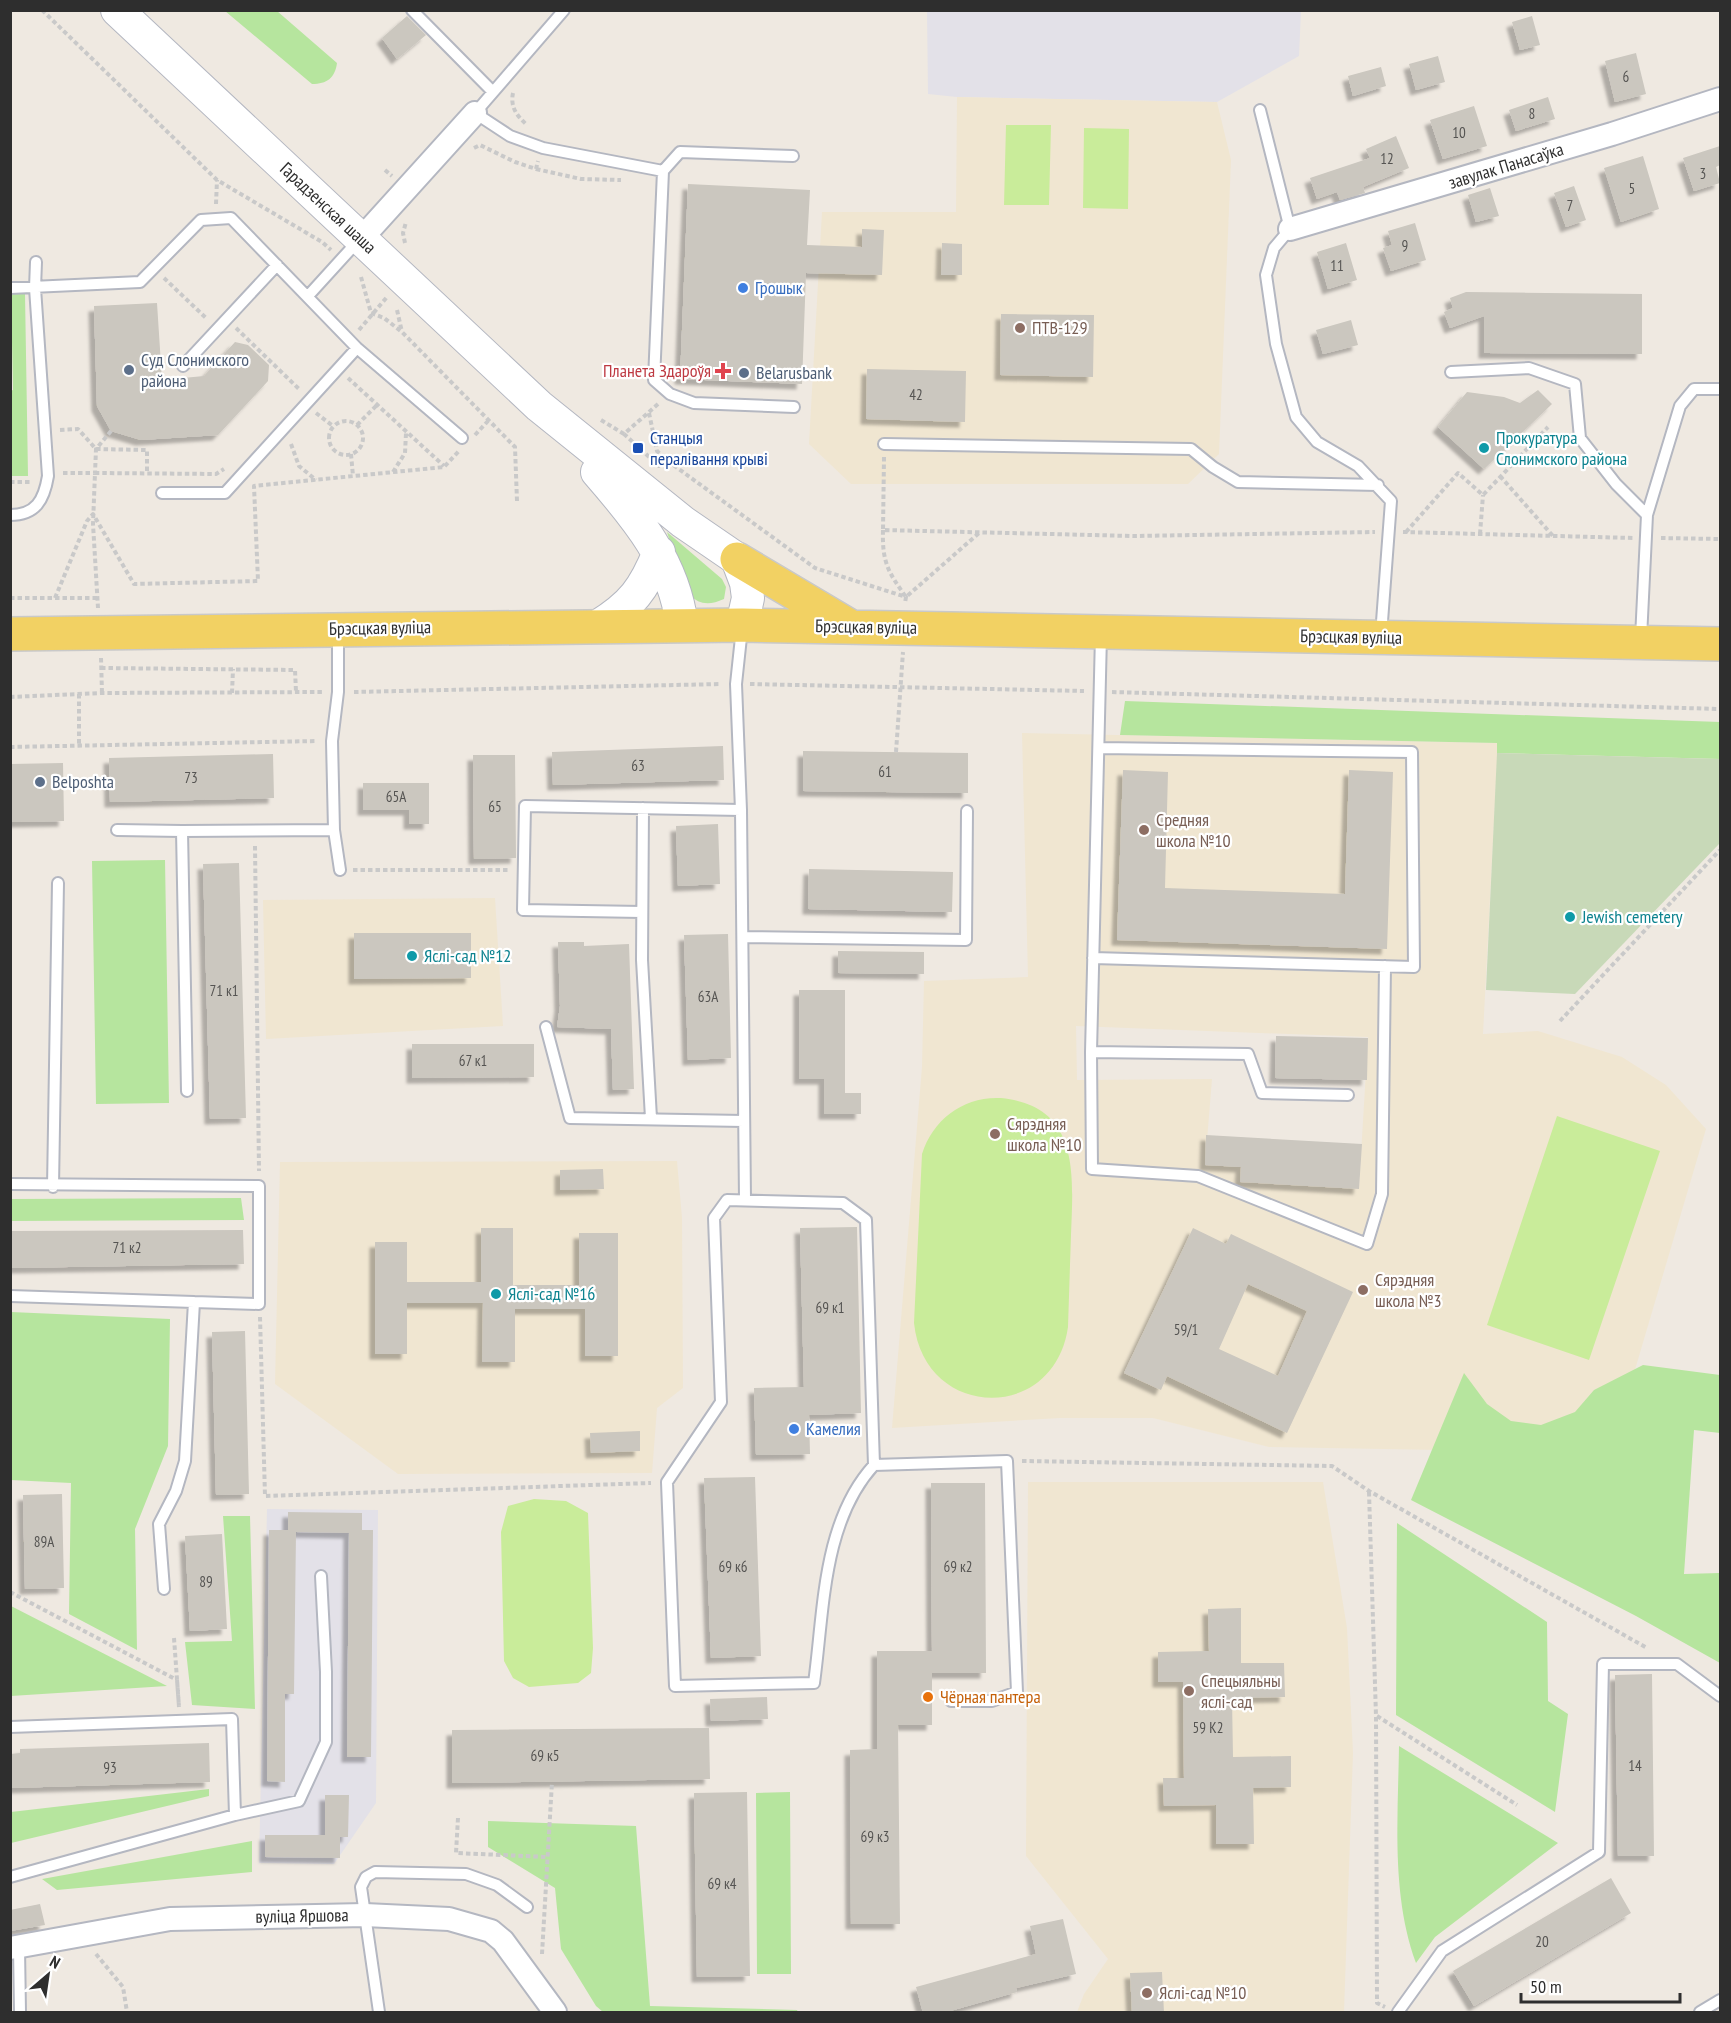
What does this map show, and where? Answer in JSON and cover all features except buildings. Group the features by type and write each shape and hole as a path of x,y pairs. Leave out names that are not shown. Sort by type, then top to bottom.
{"main road":[{"name":"Гарадзенская шаша","path":"117,10 392,290 683,522 737,559"},
{"name":"Гарадзенская шаша","path":"539,406 637,518 659,552 675,589 682,625"},
{"path":"598,626 632,601 646,583 659,552"},
{"path":"737,559 746,583 748,598 742,625"},
{"path":"737,559 849,626"},
{"name":"Брэсцкая вуліца","path":"10,634 338,628 849,626 905,612 1101,632 1720,644"}],"street":[{"name":"завулак Панасаўка","path":"1290,229 1612,134 1720,99"},
{"path":"351,249 475,113"},
{"name":"вуліца Яршова","path":"15,1948 170,1919 365,1915 449,1919 490,1931 503,1941 555,2013"}],"lane":[{"path":"412,10 493,92"},
{"path":"560,12 475,113 510,136 543,148 663,176"},
{"path":"1260,110 1290,229 1274,248 1266,275 1276,344 1296,417 1317,442 1358,466 1392,501 1381,638"},
{"path":"793,156 681,152 663,176 654,380 670,394 694,404 794,407"},
{"path":"10,288 140,282 201,220 231,218 357,348 467,439"},
{"path":"308,296 351,249"},
{"path":"10,515 24,515 36,507 44,495 48,476 35,288 36,262"},
{"path":"183,366 277,265"},
{"path":"162,494 225,493 357,348"},
{"path":"1451,372 1529,368 1575,384 1580,438 1616,484 1647,515"},
{"path":"1641,642 1644,538 1647,515 1680,406 1694,389 1720,389"},
{"path":"884,444 1191,449 1213,467 1238,482 1378,485"},
{"path":"742,625 736,684 741,810 745,1199"},
{"path":"338,628 338,692 332,741 334,830 340,870"},
{"path":"1101,632 1091,1052 1092,1169 1198,1176 1367,1244 1382,1194 1385,966"},
{"path":"1094,958 1414,967 1412,752 1099,748"},
{"path":"642,912 523,910 525,806 741,810"},
{"path":"643,808 642,960 651,1118"},
{"path":"742,937 966,940 967,811"},
{"path":"117,830 334,830"},
{"path":"182,831 187,1091"},
{"path":"53,1186 58,883"},
{"path":"546,1027 570,1118 744,1121"},
{"path":"1091,1052 1248,1054 1262,1093 1348,1095"},
{"path":"10,1184 53,1186 259,1185 259,1304 10,1296"},
{"path":"745,1199 843,1203 866,1220 874,1465 858,1483 833,1540 814,1683 675,1686 667,1482 721,1402 714,1218 727,1200 745,1199"},
{"path":"164,1589 159,1524 176,1491 185,1461 194,1302"},
{"path":"874,1465 1007,1461 1017,1692 992,1701 951,1701"},
{"path":"10,1877 235,1815 300,1801 326,1742 326,1672 321,1576"},
{"path":"1398,2012 1443,1951 1599,1852 1603,1664 1677,1664 1720,1696"},
{"path":"10,1727 232,1719 235,1815"},
{"path":"380,2013 362,1887 366,1877 375,1872 466,1874 497,1885 527,1906"},
{"path":"15,1948 20,2013"},
{"path":"1700,2013 1720,2000"}],"path":[{"path":"42,10 217,180 322,242 351,249 363,280 371,313"},
{"path":"514,86 512,99 516,115 528,126 548,132 536,169"},
{"path":"467,152 480,145 515,162 581,179 663,176"},
{"path":"216,218 217,180"},
{"path":"371,313 417,268 407,250 403,232 408,218"},
{"path":"156,284 169,268"},
{"path":"163,276 218,329"},
{"path":"363,280 370,284"},
{"path":"392,290 402,332"},
{"path":"371,313 384,318 402,332 515,447 517,501"},
{"path":"227,319 300,390"},
{"path":"345,376 444,467"},
{"path":"293,398 308,382"},
{"path":"665,459 658,466 624,434 670,394"},
{"path":"357,425 377,405"},
{"path":"306,419 314,411 333,426"},
{"path":"649,412 657,451 665,459 815,568 905,612"},
{"path":"347,421 357,425 363,435 363,442 359,449 351,454 338,453 333,448 330,433 333,426 347,421"},
{"path":"254,486 444,467 467,439 488,421"},
{"path":"1480,534 1483,495 1548,427"},
{"path":"55,431 78,429 96,449 147,450 147,473"},
{"path":"102,693 93,514 94,473 96,449 111,431"},
{"path":"392,472 405,453 406,432"},
{"path":"284,442 291,435 290,448 294,458 299,466 316,480"},
{"path":"884,444 882,552 887,571 905,612 896,752"},
{"path":"351,454 354,476"},
{"path":"59,473 216,474 225,468"},
{"path":"1405,532 1458,473 1483,495"},
{"path":"1500,476 1553,536"},
{"path":"93,514 134,584 258,581 254,478"},
{"path":"55,598 87,521 93,514"},
{"path":"883,530 1133,536 1405,532 1720,539"},
{"path":"905,612 980,532"},
{"path":"10,598 97,598"},
{"path":"101,668 296,669 296,692"},
{"path":"232,669 232,693"},
{"path":"10,697 102,693 338,692 736,684 1720,709"},
{"path":"79,694 79,746"},
{"path":"10,747 332,741"},
{"path":"255,830 259,1185"},
{"path":"1560,1021 1720,850"},
{"path":"340,870 524,870"},
{"path":"259,1304 265,1496 667,1482"},
{"path":"1007,1461 1332,1466 1369,1491 1677,1664"},
{"path":"1369,1491 1376,1716 1377,2003 1398,2012"},
{"path":"10,1592 177,1680 180,1721"},
{"path":"174,1638 180,1721"},
{"path":"1376,1716 1516,1805"},
{"path":"546,1962 540,1952 552,1782"},
{"path":"458,1818 456,1853 547,1857"},
{"path":"90,1935 95,1952 123,1987 127,2013"}],"shaded area":[{"path":"927,11 1301,11 1299,56 1217,102 957,97 928,94"},
{"name":"ПТВ-129","path":"957,97 1217,102 1231,160 1219,454 1188,484 851,484 809,444 822,212 956,212"},
{"path":"1022,733 1498,743 1483,1034 1538,1031 1622,1057 1666,1085 1706,1129 1629,1390 1555,1452 1269,1447 1153,1418 1060,1418 892,1428 922,1067 924,981 1028,977","holes":["1076,1026 1368,1037 1359,1188 1241,1167 1205,1165 1212,1079 1077,1080"]},
{"path":"495,898 503,1026 266,1039 263,900"},
{"path":"677,1161 682,1218 683,1388 657,1408 652,1473 398,1474 275,1384 280,1162"},
{"name":"Спецыяльны яслі-сад","path":"1028,1482 1323,1482 1347,1628 1353,1753 1344,2012 1077,2012 1084,1994 1108,1959 1026,1856"},
{"path":"267,1509 378,1510 376,1803 334,1864 259,1863"}],"green space":[{"path":"225,11 277,11 337,63 334,73 322,83 312,84"},
{"path":"1006,125 1051,125 1049,205 1004,205"},
{"path":"1084,128 1129,129 1128,209 1083,208"},
{"path":"11,294 25,294 28,476 11,476 10,391 13,390"},
{"path":"667,532 722,579 726,587 724,599 710,603 698,601 690,594 678,572"},
{"path":"1125,701 1720,722 1720,759 1497,753 1497,743 1120,735"},
{"name":"Jewish cemetery","path":"1497,753 1720,759 1720,843 1575,994 1486,990"},
{"path":"165,860 169,1103 96,1104 92,861"},
{"path":"1001,1098 1027,1104 1046,1114 1059,1129 1067,1147 1072,1190 1068,1327 1058,1359 1039,1381 1016,1394 990,1398 963,1392 940,1378 923,1355 914,1323 922,1154 927,1141 942,1120 952,1112 975,1101"},
{"path":"1557,1116 1660,1151 1589,1360 1487,1325"},
{"path":"241,1198 244,1220 11,1221 11,1199"},
{"path":"11,1312 170,1319 168,1446 135,1529 137,1650 69,1614 71,1483 11,1480"},
{"path":"1643,1365 1720,1375 1720,1433 1694,1430 1684,1574 1720,1573 1720,1663 1636,1616 1411,1500 1464,1373 1487,1404 1511,1421 1541,1425 1575,1412 1594,1390"},
{"path":"534,1499 566,1501 588,1513 593,1648 591,1673 578,1683 529,1687 513,1678 504,1661 501,1532 508,1506"},
{"path":"223,1516 250,1516 255,1709 192,1705 185,1642 232,1641"},
{"path":"1397,1523 1547,1622 1548,1701 1568,1714 1555,1812 1396,1715"},
{"path":"11,1606 167,1686 11,1696"},
{"path":"1399,1746 1558,1843 1435,1937 1416,1963 1408,1937 1399,1883 1397,1828"},
{"path":"209,1789 209,1796 11,1843 11,1812"},
{"path":"790,1792 791,1974 757,1974 756,1793"},
{"path":"488,1821 636,1826 650,2006 797,2010 798,2012 603,2012 596,2006 561,1949 555,1888 488,1847"},
{"path":"252,1841 252,1872 57,1890 42,1879"}],"place":[{"name":"Грошык","path":"743,288"},
{"name":"ПТВ-129","path":"1020,328"},
{"name":"Суд Слонимского района","path":"129,370"},
{"name":"Планета Здароўя","path":"723,371"},
{"name":"Belarusbank","path":"744,373"},
{"name":"Станцыя пералівання крыві","path":"638,448"},
{"name":"Прокуратура Слонимского района","path":"1484,448"},
{"name":"Belposhta","path":"40,782"},
{"name":"Средняя школа №10","path":"1144,830"},
{"name":"Jewish cemetery","path":"1570,917"},
{"name":"Яслі-сад №12","path":"412,956"},
{"name":"Сярэдняя школа №10","path":"995,1134"},
{"name":"Сярэдняя школа №3","path":"1363,1290"},
{"name":"Яслі-сад №16","path":"496,1294"},
{"name":"Камелия","path":"794,1429"},
{"name":"Спецыяльны яслі-сад","path":"1189,1691"},
{"name":"Чёрная пантера","path":"928,1697"},
{"name":"Яслі-сад №10","path":"1147,1993"}]}
